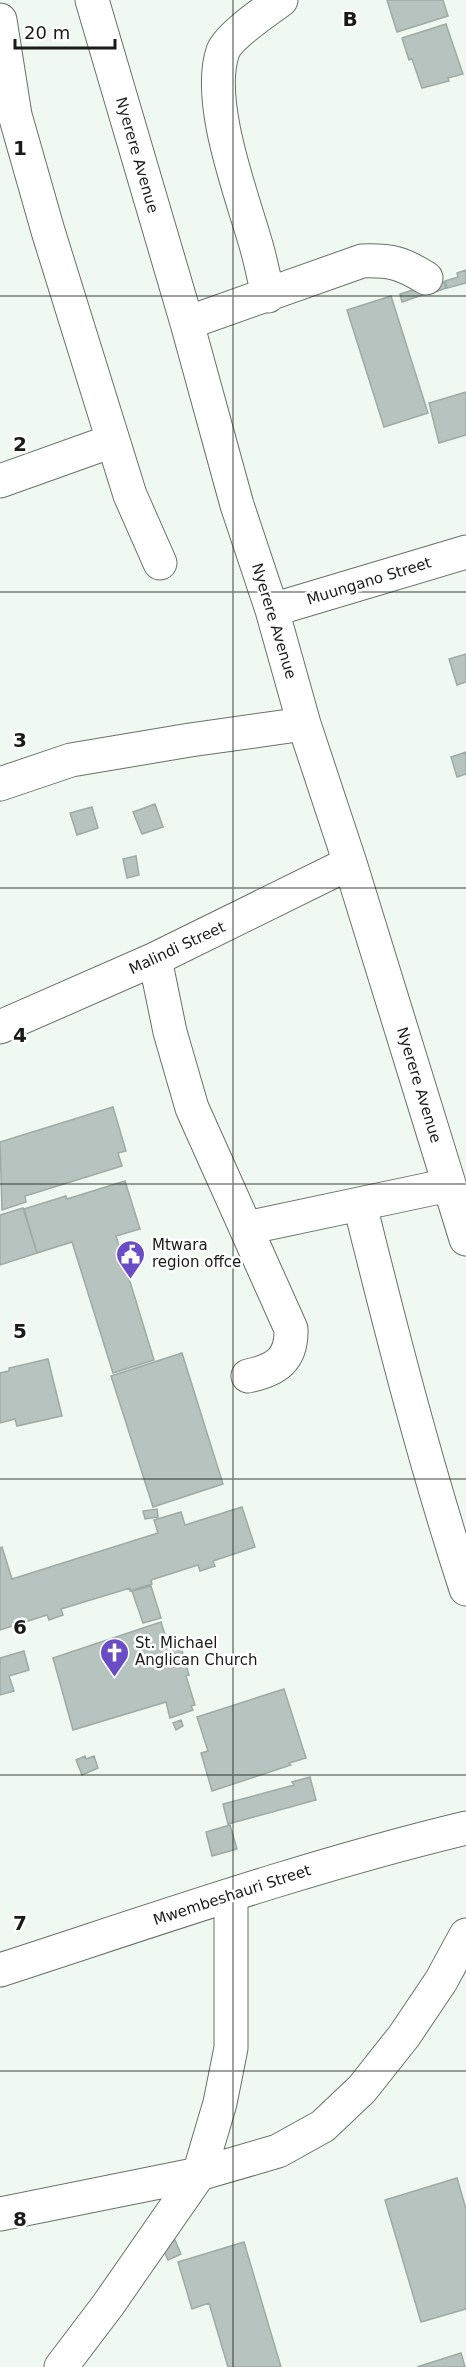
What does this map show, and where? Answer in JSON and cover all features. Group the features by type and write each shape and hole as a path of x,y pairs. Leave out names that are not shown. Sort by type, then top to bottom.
{"street":[{"name":"Nyerere Avenue","path":"92,0 187,323 237,505 272,610 304,724 350,862 466,1239"},
{"path":"268,296 255,241 230,161 220,105 220,70 224,49 249,23 281,0"},
{"path":"0,20 15,115 48,231 109,421 112,441 130,495 160,563"},
{"path":"187,323 362,261 388,260 407,267 426,278"},
{"path":"0,481 112,441"},
{"name":"Muungano Street","path":"272,610 466,552"},
{"path":"0,784 71,760 304,724"},
{"name":"Malindi Street","path":"0,1027 155,959 350,862"},
{"path":"155,959 171,1032 192,1108 291,1329 292,1345 281,1362 267,1372 248,1376"},
{"path":"246,1228 449,1185"},
{"path":"360,1205 401,1367 444,1521 466,1588"},
{"name":"Mwembeshauri Street","path":"0,1970 394,1845 466,1828"},
{"path":"61,2367 108,2305 199,2174 220,2103 231,2048 231,1895"},
{"path":"0,2214 199,2174 278,2151 323,2126 362,2089 404,2036 441,1981 466,1935"}],"building":[{"path":"387,0 443,0 448,16 397,32"},
{"path":"446,24 463,74 448,78 449,81 422,88 402,38"},
{"path":"466,270 466,283 447,288 445,281 458,277 457,273"},
{"path":"444,282 446,288 430,294 427,287"},
{"path":"426,286 428,293 402,302 400,294"},
{"path":"391,296 428,413 384,427 347,310"},
{"path":"466,392 466,435 439,443 429,403"},
{"path":"466,654 466,682 457,685 449,659"},
{"path":"466,752 466,774 457,777 451,757"},
{"path":"155,804 163,827 142,834 133,812"},
{"path":"92,807 98,828 77,835 70,813"},
{"path":"136,856 139,875 127,878 123,859"},
{"path":"113,1107 126,1151 118,1153 122,1166 25,1196 26,1202 2,1210 0,1142"},
{"path":"125,1181 140,1229 116,1236 154,1360 113,1373 72,1242 37,1253 24,1209 66,1196 67,1199"},
{"path":"23,1208 37,1253 0,1265 0,1215"},
{"path":"182,1353 223,1484 153,1507 111,1376"},
{"path":"48,1359 62,1416 17,1426 15,1419 0,1423 0,1373 9,1371 9,1368"},
{"path":"242,1507 255,1547 213,1561 215,1566 200,1571 198,1565 151,1580 152,1584 130,1591 130,1588 61,1609 63,1615 49,1620 47,1615 0,1630 0,1548 2,1547 12,1579 158,1533 154,1520 181,1512 185,1525"},
{"path":"157,1509 158,1517 145,1519 143,1511"},
{"path":"151,1586 161,1618 143,1623 132,1591"},
{"path":"161,1622 168,1644 179,1640 189,1675 186,1676 195,1705 191,1706 193,1710 170,1718 166,1702 73,1730 53,1658"},
{"path":"24,1651 29,1670 9,1676 14,1691 0,1695 0,1658"},
{"path":"284,1689 306,1758 212,1791 201,1753 208,1751 197,1717"},
{"path":"181,1720 183,1726 176,1730 173,1723"},
{"path":"85,1756 86,1759 94,1756 98,1768 82,1775 76,1760"},
{"path":"310,1777 316,1800 228,1824 223,1804 294,1785 292,1782"},
{"path":"230,1825 237,1849 212,1856 206,1832"},
{"path":"457,2178 466,2209 466,2309 421,2322 385,2200"},
{"path":"175,2240 181,2254 168,2260 162,2247"},
{"path":"244,2242 281,2367 228,2367 209,2303 192,2309 178,2262"},
{"path":"461,2353 465,2367 417,2367"}],"place":[{"name":"Mtwara region offce","path":"131,1280"},
{"name":"St. Michael Anglican Church","path":"114,1678"}]}
